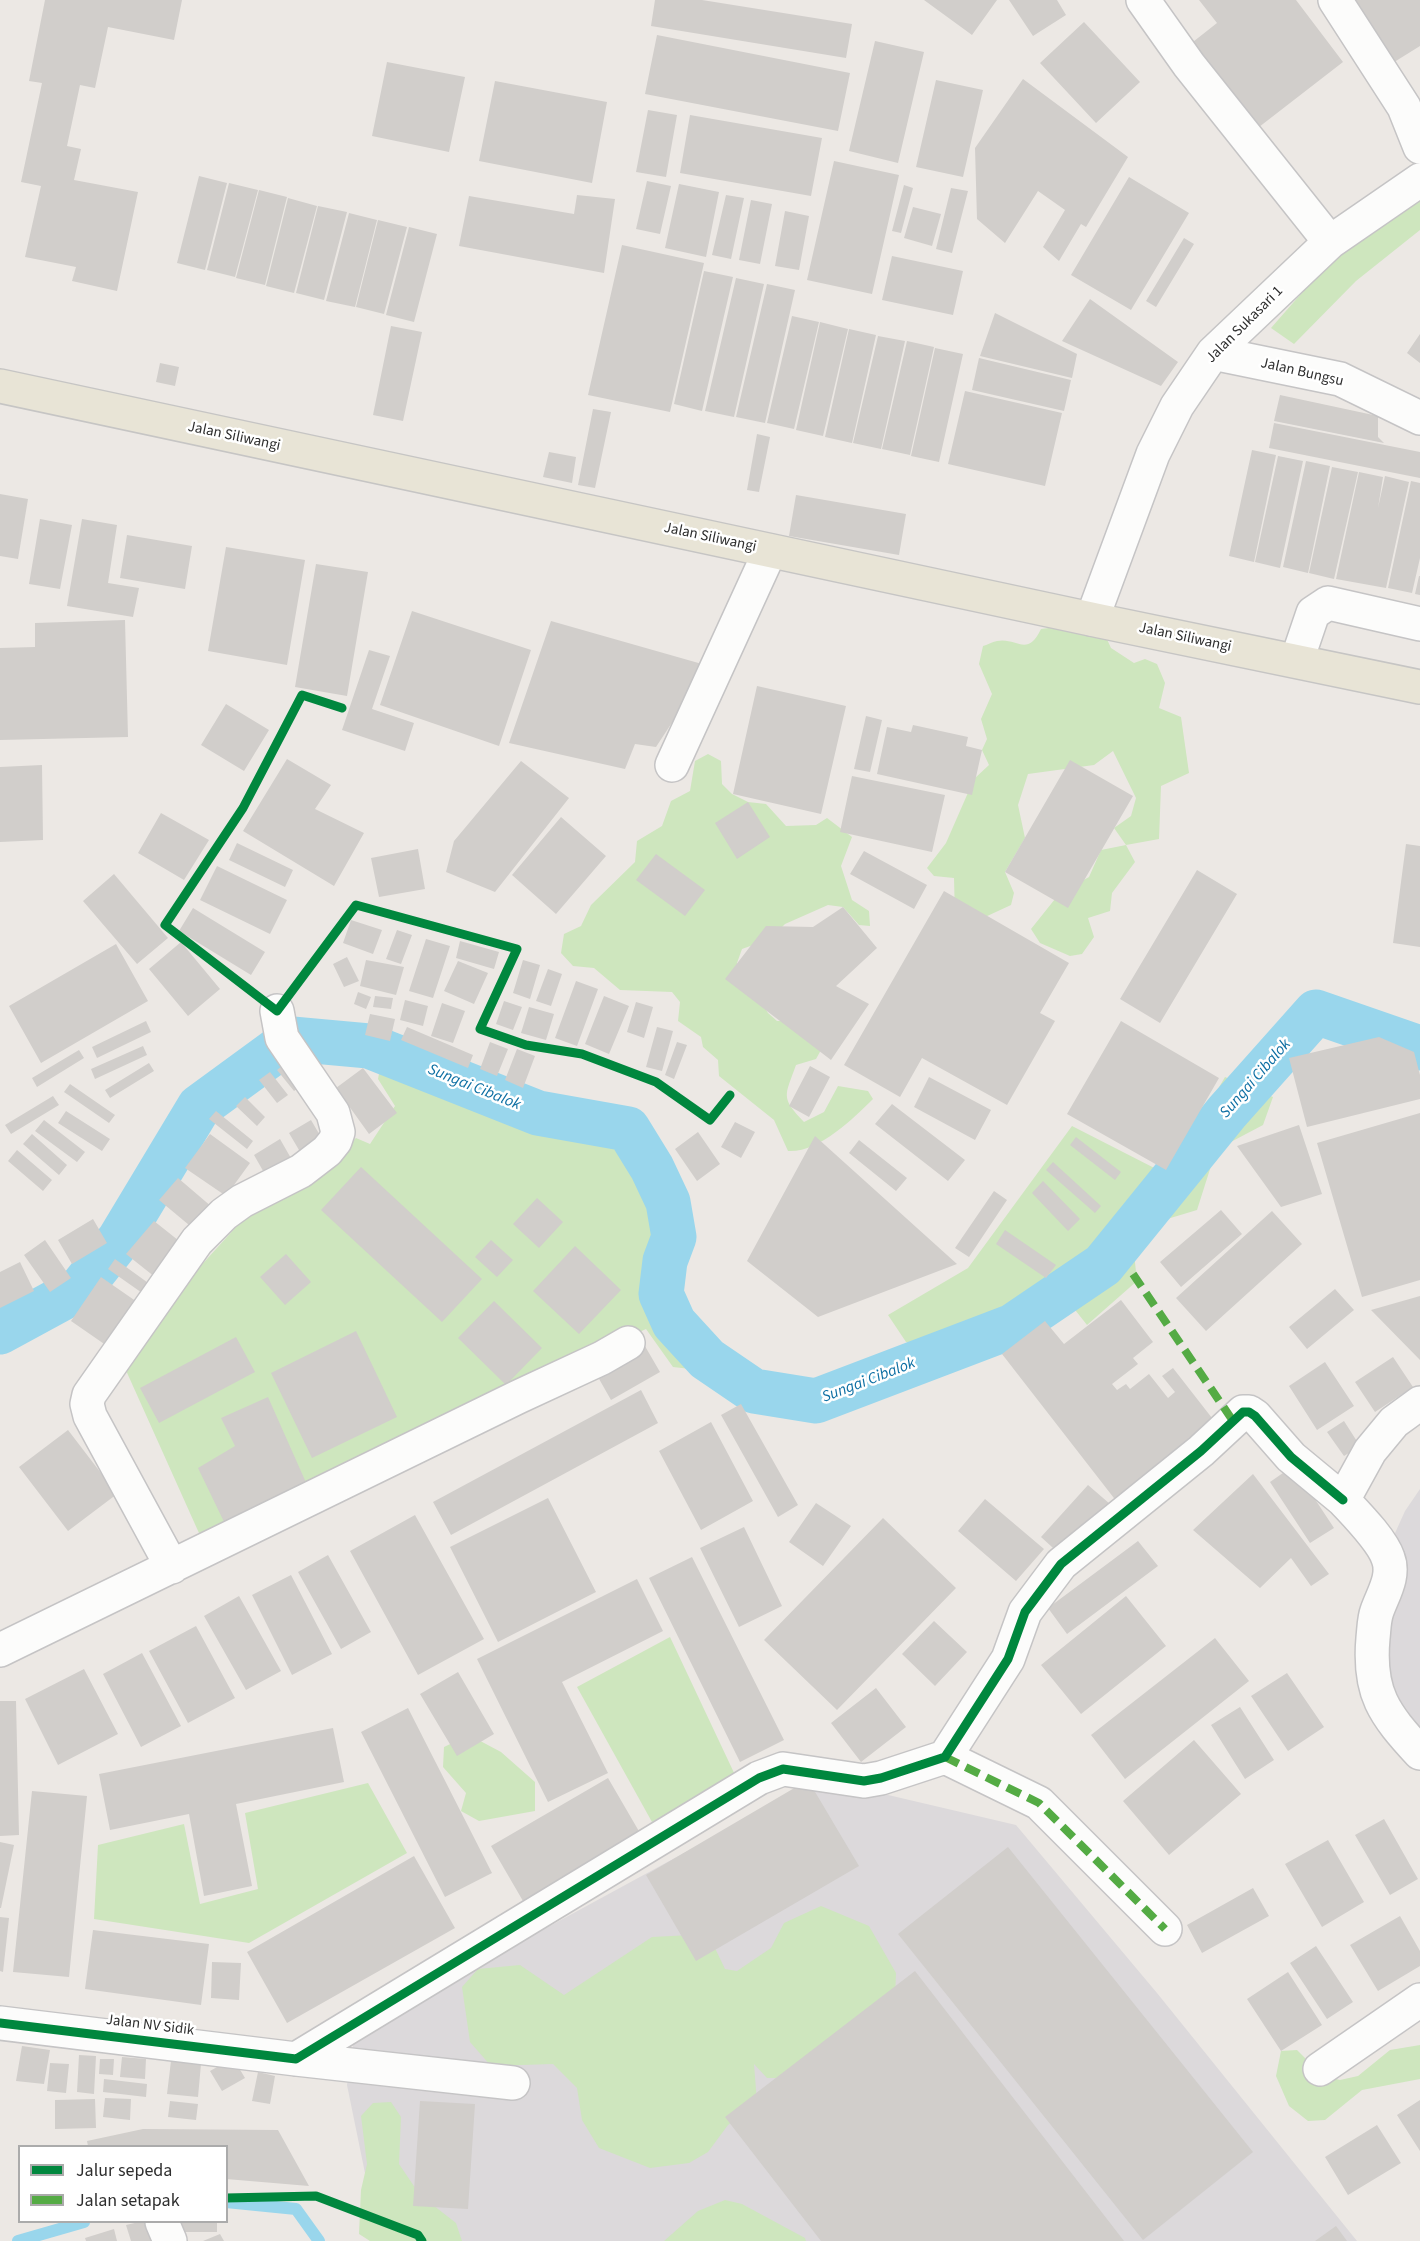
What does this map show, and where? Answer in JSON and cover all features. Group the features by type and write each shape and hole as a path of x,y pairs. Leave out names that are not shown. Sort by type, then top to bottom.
{"main road":[{"name":"Jalan Siliwangi","path":"0,386 1420,687"}],"street":[{"path":"1143,0 1189,65 1330,242"},
{"path":"1335,0 1404,107 1420,147"},
{"name":"Jalan Sukasari 1","path":"1092,619 1153,454 1177,406 1213,353 1330,242 1420,180"},
{"name":"Jalan Bungsu","path":"1213,353 1340,379 1420,418"},
{"path":"672,765 770,551"},
{"path":"1297,660 1313,613 1328,603 1420,624"},
{"path":"172,1567 90,1416 87,1404 89,1395 197,1241 209,1228 242,1201 301,1171 327,1151 335,1141 338,1132 333,1113 284,1034"},
{"path":"0,1650 602,1358 628,1343"},
{"path":"1343,1500 1370,1451 1394,1422 1420,1403"},
{"path":"296,2059 759,1778 783,1769 864,1781 881,1778 945,1756 1008,1659 1025,1612 1061,1564 1201,1451 1243,1412 1249,1412 1255,1416 1291,1457 1343,1500 1371,1532 1388,1558 1390,1579 1376,1614 1371,1659 1373,1679 1383,1706 1420,1753"},
{"path":"945,1756 1038,1803 1165,1929"},
{"path":"1320,2069 1420,2000"},
{"name":"Jalan NV Sidik","path":"0,2023 513,2083"},
{"path":"161,2223 170,2241"}],"shaded area":[{"path":"1420,1489 1420,1736 1389,1708 1363,1604 1405,1511"},
{"path":"820,1779 1016,1825 1157,1993 1357,2241 371,2241 376,2227 347,2085 355,2032"}],"green space":[{"path":"1420,191 1420,230 1356,281 1294,344 1271,328 1321,271 1348,246"},
{"path":"1079,624 1105,635 1111,648 1134,663 1145,659 1157,664 1165,683 1159,708 1181,717 1189,773 1161,786 1159,839 1126,845 1114,828 1131,816 1136,798 1113,751 1094,765 1028,774 1018,805 1025,838 1005,872 1014,893 1011,905 970,924 955,918 954,878 934,876 927,868 946,843 974,779 989,765 982,750 987,739 981,719 992,694 979,664 983,646 995,641 1031,643 1041,629"},
{"path":"708,754 721,761 722,784 732,794 748,802 766,804 786,826 816,825 827,818 852,837 841,866 852,900 869,911 870,926 859,925 843,907 828,905 785,924 770,939 742,949 737,963 739,978 752,985 768,1013 777,1021 796,1021 821,1050 816,1059 796,1065 787,1090 791,1107 804,1122 824,1112 838,1086 868,1091 873,1099 856,1116 823,1141 799,1150 788,1151 774,1120 719,1076 718,1060 703,1047 701,1037 678,1021 680,1002 672,992 620,990 594,968 573,966 561,953 564,934 581,926 591,905 635,862 637,841 662,826 671,801 690,791 695,761"},
{"path":"1126,845 1135,862 1112,893 1110,911 1088,918 1094,937 1082,954 1070,956 1040,943 1031,929 1059,894 1089,877 1101,850"},
{"path":"384,1047 511,1119 515,1118 532,1132 595,1124 638,1149 647,1199 674,1217 679,1243 657,1294 660,1329 665,1341 699,1370 673,1367 646,1329 425,1430 203,1542 124,1366 127,1347 266,1194 294,1192 356,1138 370,1144 395,1106 378,1079"},
{"path":"1225,1077 1273,1097 1263,1125 1227,1144 1211,1166 1197,1210 1154,1223 1151,1239 1134,1253 1137,1281 1087,1325 1072,1306 1043,1317 1013,1309 997,1319 1008,1336 1008,1349 906,1342 888,1315 968,1268 1072,1126 1168,1175"},
{"path":"670,1637 736,1777 652,1822 577,1687"},
{"path":"469,1735 501,1752 535,1782 535,1811 479,1821 461,1811 466,1793 443,1767 444,1747"},
{"path":"368,1783 407,1853 249,1943 94,1919 98,1845 184,1824 200,1904 258,1889 245,1813"},
{"path":"821,1906 869,1926 896,1973 895,1999 779,2078 767,2078 754,2064 757,2102 728,2125 708,2152 689,2163 650,2168 599,2148 582,2120 577,2088 553,2064 491,2066 470,2042 462,1987 478,1969 520,1965 564,1995 652,1937 691,1935 714,1946 725,1969 737,1971 771,1948 784,1923"},
{"path":"1420,2045 1420,2079 1362,2090 1325,2120 1308,2121 1289,2106 1276,2076 1281,2051 1297,2050 1323,2076 1340,2080 1358,2076 1390,2050"},
{"path":"391,2102 401,2117 399,2164 420,2195 456,2223 462,2241 370,2241 359,2234 361,2190 367,2164 361,2116 373,2103"},
{"path":"725,2200 742,2204 805,2238 806,2241 664,2241 698,2211"}],"building":[{"path":"45,0 182,0 174,40 108,27 95,88 80,85 67,146 81,149 74,180 138,192 117,291 72,281 76,267 25,257 41,186 21,182 42,83 29,81"},
{"path":"655,0 702,0 852,24 846,58 651,26"},
{"path":"924,0 997,0 972,35"},
{"path":"1009,0 1057,0 1066,15 1033,36"},
{"path":"1199,0 1296,0 1343,62 1250,134 1184,49 1217,23"},
{"path":"1340,0 1420,0 1420,46 1383,69"},
{"path":"1084,22 1140,82 1096,123 1040,63"},
{"path":"657,35 850,73 838,131 645,94"},
{"path":"875,41 924,52 898,163 849,151"},
{"path":"387,62 465,77 449,152 372,136"},
{"path":"1023,79 1128,157 1086,227 1081,224 1059,261 1043,247 1065,210 1038,191 1005,243 977,219 975,148"},
{"path":"936,80 983,90 963,177 916,167"},
{"path":"495,81 607,102 592,183 479,161"},
{"path":"648,110 677,115 666,177 636,172"},
{"path":"690,115 822,138 811,196 680,173"},
{"path":"834,161 899,175 872,294 807,280"},
{"path":"199,176 227,183 205,270 177,263"},
{"path":"1129,177 1189,213 1131,310 1071,275"},
{"path":"647,181 671,186 660,234 636,229"},
{"path":"229,183 258,190 235,277 207,270"},
{"path":"679,184 719,192 706,257 665,248"},
{"path":"904,185 913,188 901,233 892,231"},
{"path":"951,188 968,191 952,253 936,249"},
{"path":"259,190 287,197 265,285 236,278"},
{"path":"577,195 615,199 604,273 459,246 469,196 574,214"},
{"path":"726,195 744,198 731,259 712,255"},
{"path":"288,198 317,206 294,293 266,286"},
{"path":"751,200 772,204 760,264 739,260"},
{"path":"318,206 347,212 324,300 296,293"},
{"path":"913,207 941,214 932,246 904,238"},
{"path":"785,211 809,216 799,270 775,266"},
{"path":"349,213 377,220 355,307 326,301"},
{"path":"378,220 407,227 384,314 356,307"},
{"path":"409,227 437,234 414,322 386,315"},
{"path":"1184,238 1194,244 1156,307 1146,301"},
{"path":"622,245 704,263 670,412 588,395"},
{"path":"892,256 963,271 953,315 882,300"},
{"path":"704,271 733,277 702,411 674,404"},
{"path":"736,278 764,284 734,417 705,411"},
{"path":"767,284 795,290 765,423 736,417"},
{"path":"1090,299 1178,362 1161,386 1062,341"},
{"path":"995,313 1077,354 1072,378 980,356"},
{"path":"792,316 819,322 794,429 767,423"},
{"path":"820,322 848,329 823,436 796,430"},
{"path":"391,326 422,332 403,421 373,415"},
{"path":"849,329 876,335 852,443 825,437"},
{"path":"1420,334 1420,363 1407,353"},
{"path":"878,336 905,341 881,449 853,443"},
{"path":"907,341 934,347 910,455 882,449"},
{"path":"935,348 963,354 939,462 911,456"},
{"path":"979,358 1071,380 1064,411 972,390"},
{"path":"160,363 179,367 175,386 156,382"},
{"path":"965,391 1062,413 1045,486 948,464"},
{"path":"1280,395 1378,416 1378,437 1384,443 1274,421"},
{"path":"593,409 611,412 595,488 578,485"},
{"path":"1274,423 1420,452 1420,478 1269,448"},
{"path":"757,434 770,437 759,492 747,490"},
{"path":"1252,450 1276,455 1254,562 1229,556"},
{"path":"549,452 576,457 572,483 543,477"},
{"path":"1278,456 1303,461 1280,568 1255,562"},
{"path":"1306,461 1330,466 1308,573 1283,567"},
{"path":"1332,467 1358,472 1334,579 1309,573"},
{"path":"1359,472 1383,477 1378,508 1385,476 1409,482 1386,588 1336,579"},
{"path":"1411,481 1420,483 1420,558 1412,593 1388,588"},
{"path":"0,494 28,499 18,559 0,556"},
{"path":"796,495 906,514 899,555 789,536"},
{"path":"40,519 72,525 60,589 29,584"},
{"path":"82,519 117,525 108,583 139,588 133,617 67,606"},
{"path":"127,535 192,546 185,589 120,578"},
{"path":"226,547 305,560 287,665 208,651"},
{"path":"316,564 368,572 347,696 295,687"},
{"path":"1420,576 1420,595 1415,594"},
{"path":"412,611 531,650 499,746 380,705"},
{"path":"125,620 128,737 0,740 0,648 35,647 35,623"},
{"path":"551,621 709,666 656,747 635,744 625,769 509,743"},
{"path":"369,650 390,656 372,709 414,723 405,751 342,730"},
{"path":"757,686 846,706 821,814 733,794"},
{"path":"226,704 269,730 244,771 201,745"},
{"path":"866,716 882,720 870,772 854,769"},
{"path":"913,725 968,737 966,746 982,750 972,795 877,774 887,727 911,732"},
{"path":"287,759 331,785 315,809 364,833 334,886 243,831"},
{"path":"1070,760 1133,796 1068,908 1005,872"},
{"path":"521,761 569,798 495,892 446,872 454,841"},
{"path":"42,765 43,840 0,842 0,767"},
{"path":"852,776 945,795 932,852 840,832"},
{"path":"748,802 770,837 737,859 715,823"},
{"path":"161,813 209,840 184,880 138,853"},
{"path":"561,817 606,856 556,914 512,875"},
{"path":"237,843 293,870 285,887 229,860"},
{"path":"1406,844 1420,846 1420,947 1393,943"},
{"path":"418,849 425,889 379,897 371,858"},
{"path":"864,851 927,885 914,909 850,874"},
{"path":"656,854 705,890 685,916 636,880"},
{"path":"217,866 287,900 270,934 200,900"},
{"path":"1197,870 1237,894 1160,1023 1120,999"},
{"path":"114,874 168,938 137,964 83,901"},
{"path":"944,891 1069,963 1040,1013 1055,1021 1007,1105 922,1058 900,1097 844,1065"},
{"path":"843,907 877,948 836,986 869,1004 831,1060 725,979 766,926 813,927"},
{"path":"193,908 265,952 251,975 179,931"},
{"path":"351,920 382,930 373,954 343,943"},
{"path":"397,930 412,935 401,964 386,959"},
{"path":"426,939 450,946 433,998 409,991"},
{"path":"460,941 499,952 494,969 456,958"},
{"path":"181,942 220,989 188,1016 149,969"},
{"path":"116,944 148,1001 41,1063 9,1006"},
{"path":"347,957 359,981 344,987 333,964"},
{"path":"366,960 404,967 396,995 360,986"},
{"path":"523,960 540,965 530,999 513,993"},
{"path":"458,961 488,973 474,1004 444,991"},
{"path":"548,969 562,974 551,1006 536,1001"},
{"path":"576,981 598,989 577,1046 555,1038"},
{"path":"358,992 371,997 366,1009 354,1004"},
{"path":"375,996 393,998 391,1009 373,1007"},
{"path":"604,996 629,1006 609,1054 585,1044"},
{"path":"405,1000 428,1006 423,1026 400,1020"},
{"path":"504,1001 522,1007 513,1030 496,1024"},
{"path":"636,1002 653,1007 644,1038 627,1032"},
{"path":"442,1003 465,1011 453,1043 431,1036"},
{"path":"529,1007 554,1014 546,1040 521,1033"},
{"path":"370,1014 395,1019 390,1041 365,1035"},
{"path":"146,1021 151,1032 97,1058 92,1047"},
{"path":"1121,1021 1219,1078 1166,1170 1067,1114"},
{"path":"407,1027 473,1055 468,1068 401,1040"},
{"path":"657,1027 673,1031 662,1071 646,1067"},
{"path":"1379,1037 1414,1052 1420,1075 1420,1099 1307,1127 1289,1058"},
{"path":"490,1042 508,1049 497,1076 480,1069"},
{"path":"677,1042 687,1045 674,1079 665,1075"},
{"path":"143,1046 147,1055 95,1079 91,1069"},
{"path":"517,1049 535,1056 523,1088 505,1080"},
{"path":"79,1050 84,1058 37,1087 32,1078"},
{"path":"288,1061 306,1082 294,1091 277,1070"},
{"path":"149,1063 154,1071 110,1098 105,1090"},
{"path":"810,1066 830,1077 809,1117 789,1106"},
{"path":"363,1068 397,1113 369,1134 336,1088"},
{"path":"270,1072 288,1095 277,1103 259,1080"},
{"path":"929,1077 991,1110 975,1140 914,1107"},
{"path":"70,1084 115,1115 109,1123 64,1092"},
{"path":"53,1096 59,1105 11,1134 5,1125"},
{"path":"245,1097 265,1117 257,1126 236,1106"},
{"path":"892,1104 965,1160 948,1181 875,1124"},
{"path":"66,1111 110,1139 102,1151 58,1123"},
{"path":"216,1111 253,1141 247,1149 209,1119"},
{"path":"1420,1113 1420,1280 1362,1297 1317,1143"},
{"path":"44,1120 85,1152 77,1162 35,1131"},
{"path":"311,1120 328,1149 306,1162 289,1133"},
{"path":"735,1122 755,1132 741,1158 721,1147"},
{"path":"1299,1125 1322,1194 1281,1207 1237,1146"},
{"path":"698,1132 720,1164 697,1181 675,1149"},
{"path":"32,1134 67,1165 59,1175 23,1144"},
{"path":"210,1134 250,1163 226,1196 185,1168"},
{"path":"815,1136 957,1264 818,1317 747,1261"},
{"path":"1076,1137 1121,1172 1115,1180 1070,1145"},
{"path":"280,1139 292,1160 266,1176 254,1155"},
{"path":"859,1140 907,1178 896,1191 849,1153"},
{"path":"17,1150 52,1180 43,1191 8,1161"},
{"path":"1053,1162 1101,1206 1095,1213 1046,1170"},
{"path":"361,1167 482,1279 442,1322 321,1210"},
{"path":"178,1178 219,1213 201,1235 159,1200"},
{"path":"1043,1181 1080,1219 1068,1231 1032,1193"},
{"path":"994,1191 1007,1200 969,1257 955,1248"},
{"path":"537,1198 563,1222 539,1248 513,1224"},
{"path":"1221,1210 1242,1234 1181,1287 1160,1262"},
{"path":"1272,1211 1302,1244 1206,1331 1176,1298"},
{"path":"93,1219 107,1243 72,1264 58,1240"},
{"path":"154,1221 188,1248 160,1281 126,1254"},
{"path":"1005,1230 1056,1265 1046,1278 996,1244"},
{"path":"45,1240 71,1278 50,1292 24,1255"},
{"path":"491,1240 513,1260 497,1277 475,1257"},
{"path":"575,1246 621,1290 579,1334 533,1291"},
{"path":"286,1254 311,1282 285,1305 260,1277"},
{"path":"115,1259 151,1285 145,1295 108,1269"},
{"path":"20,1262 34,1291 0,1308 0,1272"},
{"path":"101,1277 140,1304 110,1348 71,1321"},
{"path":"1335,1289 1354,1310 1307,1349 1289,1327"},
{"path":"1420,1296 1420,1360 1371,1310"},
{"path":"1121,1300 1153,1342 1133,1358 1138,1364 1112,1384 1117,1390 1126,1384 1130,1389 1149,1374 1168,1398 1175,1392 1162,1376 1173,1368 1219,1427 1124,1511 1002,1354 1045,1321 1064,1344"},
{"path":"494,1301 542,1348 506,1385 458,1338"},
{"path":"356,1331 397,1417 312,1458 271,1373"},
{"path":"236,1337 255,1372 159,1423 140,1388"},
{"path":"642,1341 660,1372 611,1400 594,1370"},
{"path":"1393,1357 1413,1387 1375,1412 1355,1382"},
{"path":"1325,1362 1354,1406 1317,1430 1289,1386"},
{"path":"641,1390 658,1423 451,1535 433,1502"},
{"path":"268,1397 308,1487 227,1528 198,1468 235,1446 221,1418"},
{"path":"741,1404 798,1505 778,1517 721,1415"},
{"path":"1344,1421 1360,1446 1344,1456 1327,1432"},
{"path":"711,1422 753,1501 701,1530 659,1451"},
{"path":"68,1430 117,1494 68,1531 19,1467"},
{"path":"1293,1466 1334,1528 1310,1543 1270,1482"},
{"path":"1253,1474 1329,1574 1311,1586 1291,1558 1260,1588 1193,1530"},
{"path":"1088,1485 1110,1504 1063,1557 1041,1537"},
{"path":"548,1498 596,1592 498,1642 450,1547"},
{"path":"985,1499 1044,1549 1016,1581 958,1531"},
{"path":"816,1503 851,1526 823,1566 789,1542"},
{"path":"415,1515 484,1639 418,1675 350,1551"},
{"path":"883,1518 956,1588 837,1710 764,1640"},
{"path":"744,1527 782,1606 739,1627 700,1548"},
{"path":"1138,1541 1158,1566 1067,1634 1048,1608"},
{"path":"328,1555 371,1632 341,1649 298,1572"},
{"path":"692,1557 784,1740 740,1762 649,1578"},
{"path":"291,1575 332,1654 292,1675 252,1595"},
{"path":"637,1579 663,1631 562,1682 608,1773 548,1802 477,1659"},
{"path":"239,1596 281,1671 246,1690 204,1616"},
{"path":"1126,1596 1166,1646 1081,1714 1041,1665"},
{"path":"934,1621 967,1652 935,1686 902,1654"},
{"path":"196,1626 235,1698 188,1723 149,1651"},
{"path":"1215,1638 1249,1681 1125,1779 1091,1735"},
{"path":"142,1653 181,1726 141,1747 103,1674"},
{"path":"84,1669 118,1734 58,1765 25,1699"},
{"path":"458,1672 494,1734 457,1756 420,1694"},
{"path":"1287,1673 1324,1727 1288,1751 1251,1696"},
{"path":"876,1688 906,1727 861,1762 831,1723"},
{"path":"0,1701 16,1701 19,1835 0,1836"},
{"path":"1240,1707 1274,1760 1245,1779 1211,1725"},
{"path":"408,1708 492,1873 445,1897 361,1732"},
{"path":"333,1728 344,1782 236,1804 252,1886 204,1896 189,1814 110,1830 99,1774"},
{"path":"1194,1740 1241,1794 1169,1855 1123,1801"},
{"path":"608,1778 640,1833 523,1901 491,1846"},
{"path":"808,1780 859,1866 696,1961 646,1875"},
{"path":"32,1791 87,1796 69,1977 13,1972"},
{"path":"1384,1819 1418,1879 1390,1895 1355,1835"},
{"path":"1328,1840 1364,1902 1322,1927 1285,1864"},
{"path":"0,1842 14,1845 1,1908 0,1908"},
{"path":"1008,1847 1253,2152 1143,2240 898,1934"},
{"path":"414,1856 455,1928 287,2023 247,1952"},
{"path":"1253,1888 1269,1916 1202,1953 1187,1925"},
{"path":"1400,1916 1420,1951 1420,1966 1378,1991 1350,1945"},
{"path":"0,1917 9,1918 3,1972 0,1971"},
{"path":"93,1930 209,1944 201,2005 85,1989"},
{"path":"1316,1946 1353,2002 1327,2019 1290,1963"},
{"path":"212,1962 241,1963 239,2000 211,1998"},
{"path":"915,1971 1124,2241 821,2241 725,2117"},
{"path":"1288,1972 1322,2025 1281,2051 1247,1999"},
{"path":"22,2046 50,2050 44,2084 16,2081"},
{"path":"79,2055 96,2056 94,2094 77,2092"},
{"path":"122,2057 146,2059 145,2079 120,2077"},
{"path":"233,2058 245,2078 222,2091 210,2071"},
{"path":"100,2059 114,2059 113,2075 99,2074"},
{"path":"171,2061 201,2064 198,2097 167,2094"},
{"path":"50,2063 69,2064 66,2093 47,2091"},
{"path":"258,2072 275,2076 270,2104 252,2101"},
{"path":"104,2079 147,2084 146,2097 103,2092"},
{"path":"105,2098 131,2099 130,2120 103,2117"},
{"path":"95,2099 96,2128 55,2129 55,2100"},
{"path":"1420,2100 1420,2151 1397,2115"},
{"path":"170,2101 198,2104 196,2120 168,2117"},
{"path":"420,2101 475,2104 468,2209 413,2206"},
{"path":"1377,2125 1401,2163 1348,2195 1325,2157"},
{"path":"143,2129 278,2130 309,2186 228,2179 228,2145 88,2145 87,2141"},
{"path":"155,2223 161,2241 131,2241 126,2225"},
{"path":"180,2223 217,2223 217,2232 180,2232"},
{"path":"1336,2226 1347,2241 1315,2241"},
{"path":"114,2229 117,2241 86,2241 85,2238"},
{"path":"220,2234 224,2241 203,2241"}],"waterway":[{"name":"Sungai Cibalok","path":"0,1332 81,1288 119,1240 199,1107 292,1039 369,1046 538,1113 628,1129 652,1168 668,1202 674,1237 665,1261 661,1294 674,1323 707,1359 754,1391 816,1401 1013,1326 1103,1265 1227,1112 1316,1012 1420,1048"},
{"path":"228,2202 296,2209 319,2241"},
{"path":"18,2241 81,2223"}],"marked path":[{"path":"1133,1274 1233,1421"},
{"path":"945,1757 1039,1803 1165,1929"}],"cycle path":[{"path":"342,708 302,695 243,808 165,925 277,1011 356,905 517,949 480,1029 526,1045 582,1054 656,1082 710,1120 730,1095"},
{"path":"0,2023 296,2059 759,1778 783,1769 864,1781 881,1778 945,1757 1008,1659 1025,1612 1061,1564 1201,1451 1243,1412 1249,1412 1255,1416 1291,1457 1343,1500"},
{"path":"228,2198 316,2196 418,2235 422,2241"}]}
